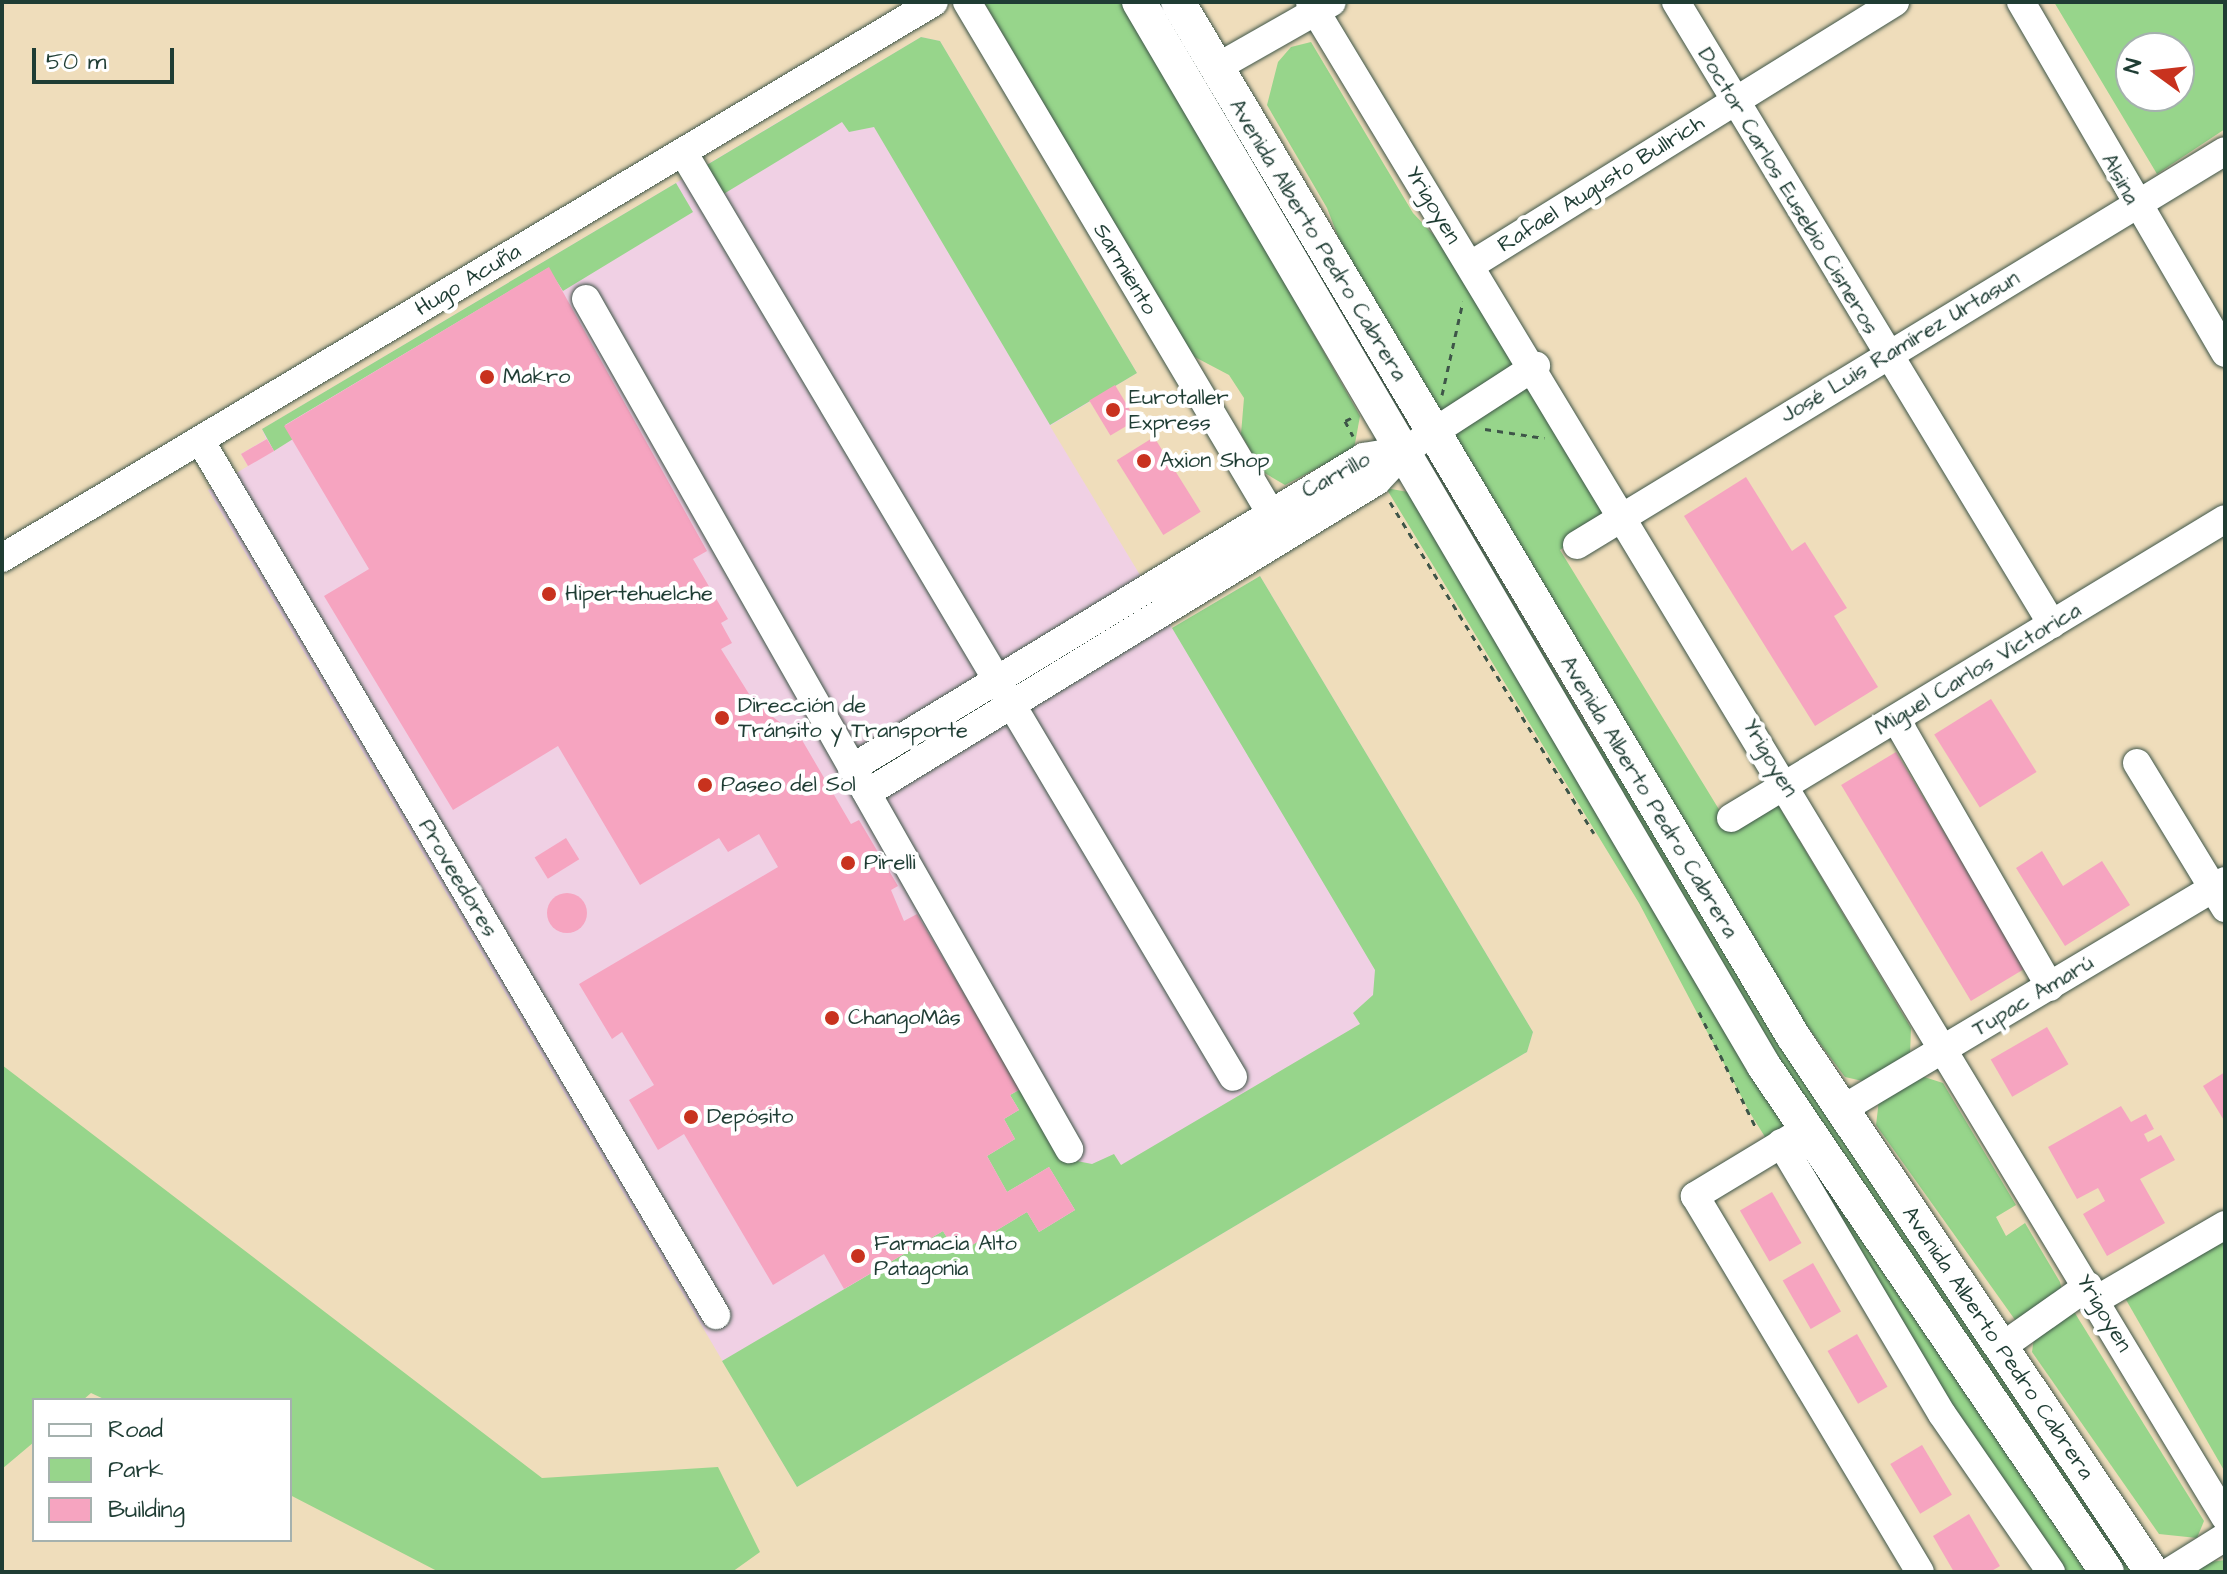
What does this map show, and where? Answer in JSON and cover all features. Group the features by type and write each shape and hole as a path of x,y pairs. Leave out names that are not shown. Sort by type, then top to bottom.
{"main road":[{"name":"Avenida Alberto Pedro Cabrera","path":"1139,2 1377,402 1430,436 1786,1141 2107,1572"},
{"name":"Avenida Alberto Pedro Cabrera","path":"1178,2 1430,436 1841,1110 2152,1572"}],"street":[{"name":"Hugo Acuña","path":"2,558 934,2"},
{"name":"Sarmiento","path":"967,2 1277,524"},
{"name":"Doctor Carlos Eusebio Cisneros","path":"1676,2 1886,358 2052,624"},
{"name":"Rafael Augusto Bullrich","path":"1471,265 1895,2"},
{"name":"Alsina","path":"2021,2 2135,205 2225,353"},
{"path":"1216,68 1319,5"},
{"name":"Yrigoyen","path":"1319,5 1471,265 1584,444 1622,514 2225,1517"},
{"name":"José Luis Ramírez Urtasun","path":"1577,545 1622,514 1886,358 2225,151"},
{"path":"678,155 1228,1080"},
{"path":"586,299 1069,1149"},
{"name":"Carrillo","path":"1277,524 1430,436 1536,366"},
{"name":"Proveedores","path":"200,440 716,1315"},
{"name":"Miguel Carlos Victorica","path":"1731,818 2225,519"},
{"path":"852,768 992,683 1277,524"},
{"path":"867,793 1008,709 1277,524"},
{"path":"1896,719 2050,987"},
{"path":"2137,763 2221,893"},
{"name":"Tupac Amarú","path":"1841,1110 2050,987 2221,893"},
{"path":"1920,1572 1695,1196 1786,1141 1942,1414 2051,1572"},
{"path":"2000,1348 2092,1293 2225,1225"},
{"path":"2169,1572 2225,1537"}],"path":[{"path":"1471,265 1430,436 1584,444"},
{"path":"1377,402 1345,421 1370,469 1601,843"},
{"path":"1691,998 1786,1141"}],"shaded area":[{"path":"921,37 940,41 1137,373 1050,426 1172,628 1260,576 1533,1032 1527,1052 797,1487 208,490 248,466 241,454 266,439 262,429"}],"green space":[{"path":"984,2 1126,2 1360,416 1354,449 1285,485 1263,472 1241,434 1244,398 1229,375 1191,355"},
{"path":"2054,2 2225,2 2225,129 2157,174 2120,112 2195,112 2195,32 2115,32 2115,104"},
{"path":"921,37 940,41 1137,373 1050,425 874,127 849,132 842,122 717,198 700,169"},
{"path":"1311,42 1413,213 1445,247 1605,505 1603,520 1560,550 1731,829 1777,803 1911,1028 1910,1055 1867,1082 1845,1077 1798,1014 1353,275 1327,208 1267,105 1278,62 1291,47"},
{"path":"676,183 693,212 563,291 548,268 285,425 293,439 274,451 262,429"},
{"path":"1431,463 1596,742 1642,801 2141,1572 2122,1572 1779,1063"},
{"path":"1386,488 1408,492 1783,1125 1780,1133 1767,1140 1750,1113 1639,903"},
{"path":"1260,576 1533,1032 1527,1052 797,1487 722,1361 943,1231 957,1254 1027,1212 1039,1232 1075,1210 1049,1167 1007,1192 987,1156 1015,1139 1004,1119 1019,1110 1010,1095 1026,1086 1072,1160 1092,1164 1114,1154 1121,1165 1360,1024 1353,1013 1373,995 1375,970 1172,628"},
{"path":"2,1065 542,1478 718,1467 760,1552 732,1572 439,1572 292,1496 292,1398 102,1398 91,1393 85,1398 32,1398 32,1444 2,1469"},
{"path":"1921,1076 1943,1083 2016,1205 1996,1217 2006,1236 2025,1223 2060,1282 2062,1291 2018,1324 1876,1125 1879,1100"},
{"path":"1796,1148 1807,1152 2094,1572 2067,1572 1954,1411"},
{"path":"2225,1240 2225,1472 2125,1298"},
{"path":"2073,1310 2204,1521 2197,1538 2159,1534 2032,1352 2034,1338"},
{"path":"2225,1560 2225,1572 2196,1572 2204,1563"}],"building":[{"path":"549,267 707,551 693,559 728,619 721,623 732,643 721,649 754,702 802,740 851,824 859,820 898,886 891,890 904,921 917,914 1020,1089 1010,1095 1019,1110 1004,1119 1015,1139 987,1156 1007,1192 1049,1167 1075,1210 1039,1232 1027,1212 957,1254 943,1231 844,1289 824,1254 773,1285 684,1134 658,1150 629,1100 654,1085 622,1032 612,1039 579,984 778,867 759,834 728,852 719,838 640,885 558,746 453,810 324,596 369,569 284,426"},
{"name":"Eurotaller Express","path":"1115,385 1136,420 1110,436 1089,400"},
{"path":"1154,437 1201,512 1163,535 1117,460"},
{"path":"267,439 274,451 248,466 241,454"},
{"path":"1746,477 1792,551 1805,542 1847,608 1834,616 1878,687 1815,726 1684,516"},
{"path":"1991,699 2037,772 1980,807 1934,735"},
{"path":"1896,752 2026,968 1971,1001 1841,785"},
{"path":"566,838 579,859 548,879 535,858"},
{"path":"2042,851 2063,886 2102,861 2130,905 2065,946 2016,868"},
{"path":"567,893 581,899 587,913 581,927 567,933 553,927 547,913 553,899"},
{"path":"2047,1027 2068,1064 2012,1097 1991,1060"},
{"path":"2225,1072 2225,1122 2203,1086"},
{"path":"2121,1106 2131,1122 2146,1114 2154,1129 2144,1134 2148,1142 2161,1135 2175,1160 2140,1179 2165,1223 2107,1256 2083,1214 2105,1201 2098,1188 2077,1199 2048,1147"},
{"path":"1772,1192 1802,1243 1769,1262 1740,1210"},
{"path":"1813,1263 1841,1311 1811,1329 1783,1280"},
{"path":"1857,1334 1888,1387 1858,1404 1828,1351"},
{"path":"1922,1445 1952,1495 1920,1514 1890,1464"},
{"path":"1969,1514 2000,1566 1990,1572 1954,1572 1933,1536"}],"place":[{"name":"Makro","path":"487,377"},
{"name":"Eurotaller Express","path":"1113,410"},
{"name":"Axion Shop","path":"1144,461"},
{"name":"Hipertehuelche","path":"549,594"},
{"name":"Dirección de Tránsito y Transporte","path":"722,718"},
{"name":"Paseo del Sol","path":"705,785"},
{"name":"Pirelli","path":"848,863"},
{"name":"ChangoMâs","path":"832,1018"},
{"name":"Depósito","path":"691,1117"},
{"name":"Farmacia Alto Patagonia","path":"858,1256"}]}
